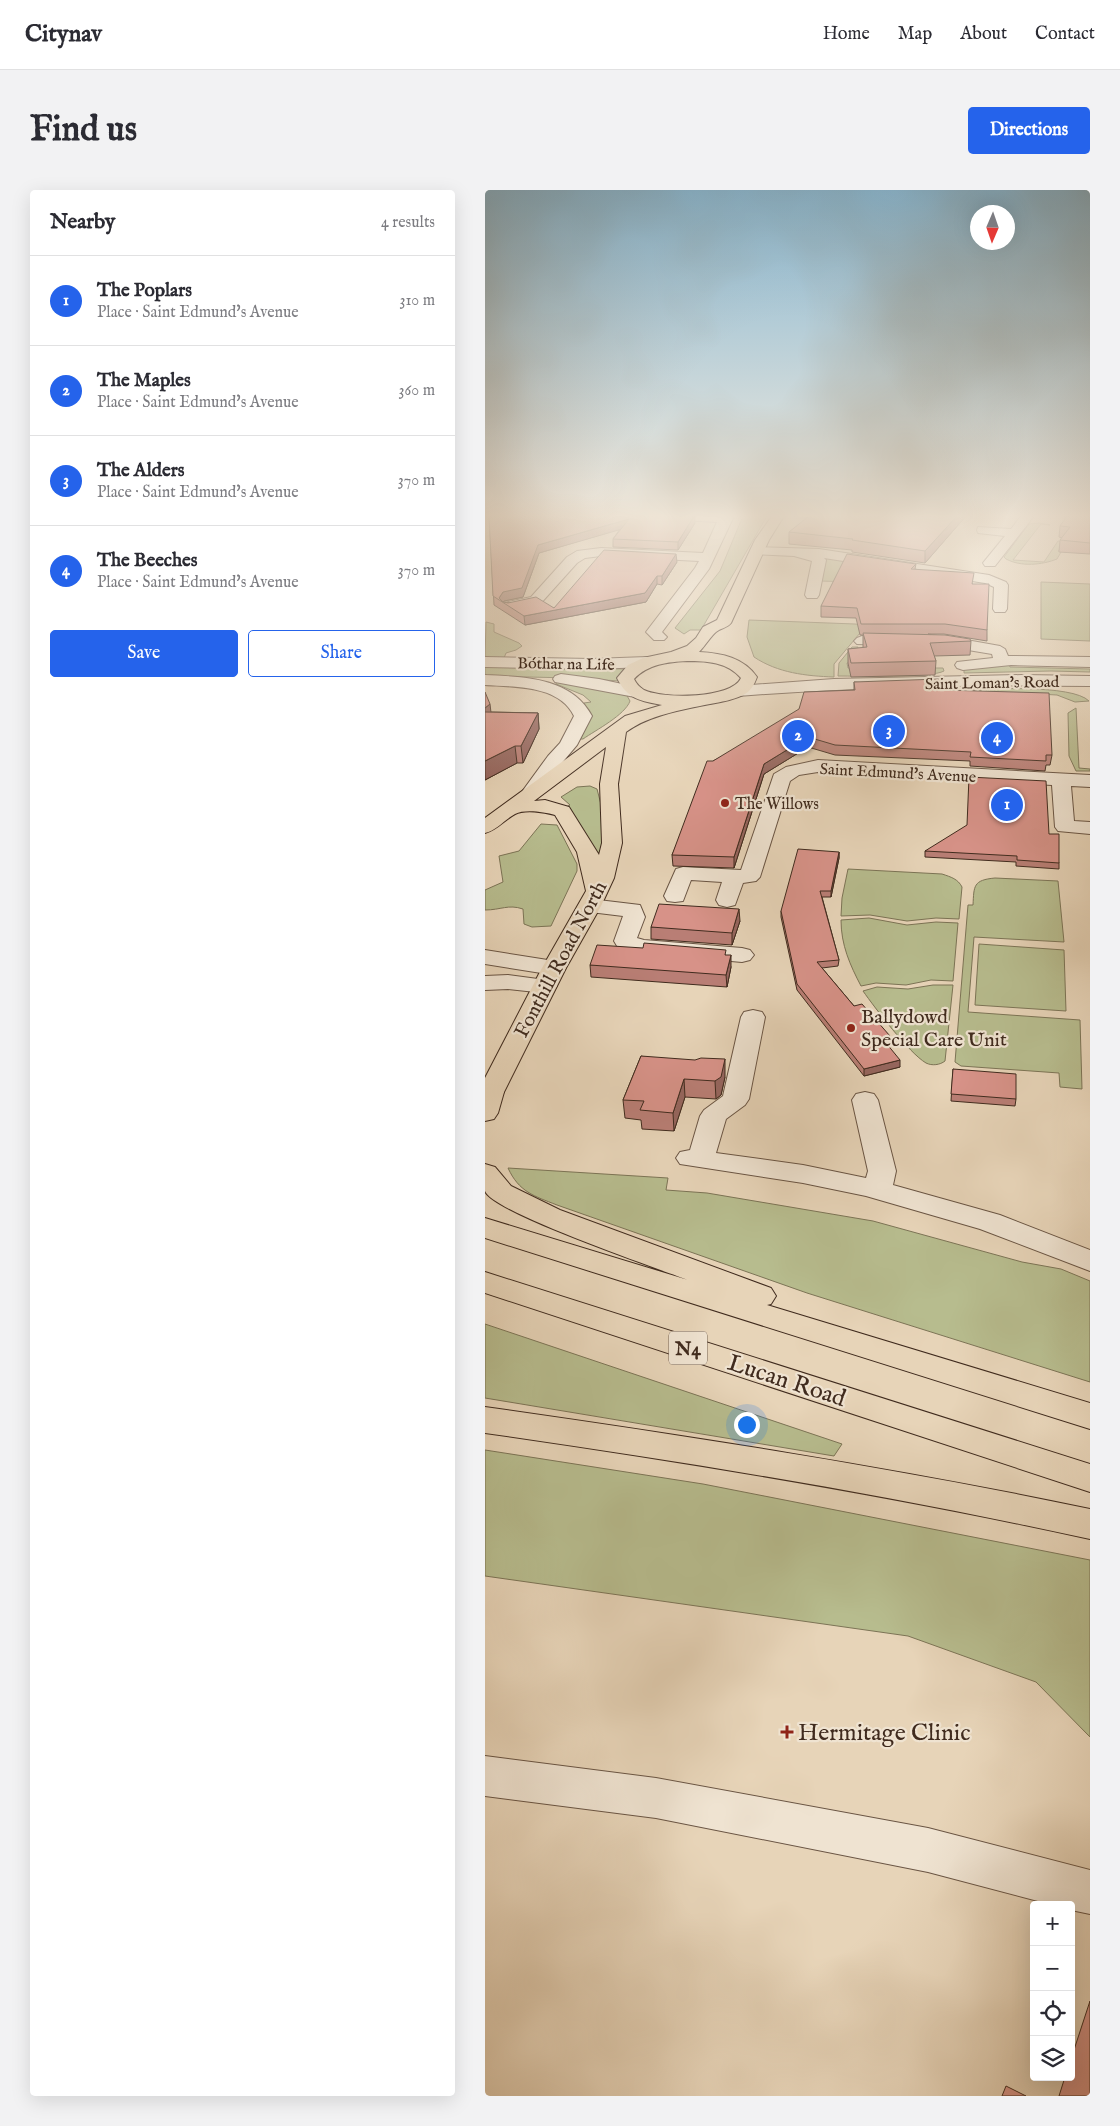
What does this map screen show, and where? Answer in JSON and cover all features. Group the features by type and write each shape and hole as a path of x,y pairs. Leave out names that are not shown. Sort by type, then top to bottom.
{"main road":[{"path":"734,663 726,635 737,605"},
{"path":"639,694 626,685 625,678 628,672 647,662 672,657 693,649 702,641 708,630 726,635"},
{"path":"672,657 708,657 734,663 746,670 749,677 746,685 738,690"},
{"name":"Fonthill Road North","path":"485,827 624,726 672,708 738,690"},
{"name":"Fonthill Road North","path":"487,1101 549,977 594,898 603,878 612,843 609,784 624,726 639,694 671,700 713,698"},
{"path":"512,807 545,806 562,811 587,852 592,866 594,898"},
{"path":"485,1174 501,1192 523,1205 551,1217 632,1246 981,1382"},
{"path":"485,1228 1090,1416"},
{"name":"Lucan Road","path":"485,1282 1090,1478"},
{"path":"485,1420 780,1463 1090,1524"}],"street":[{"path":"509,606 514,605"},
{"path":"659,637 654,632 675,605"},
{"path":"1000,605 1000,609"},
{"path":"862,641 946,641 994,649 999,652 1002,661"},
{"path":"951,682 959,666 1002,661 1090,662"},
{"name":"Bóthar na Life","path":"485,662 592,664 647,662"},
{"name":"Saint Loman's Road","path":"734,663 774,677 834,684"},
{"path":"485,679 520,682 545,688 568,696 580,708 583,716 575,735 531,793"},
{"name":"Bóthar na Life","path":"485,679 581,681 639,694"},
{"path":"1063,680 1090,689"},
{"name":"Saint Loman's Road","path":"738,690 834,684 1063,680 1090,682"},
{"name":"Saint Edmund's Avenue","path":"734,876 749,876 781,778 820,760 1090,781"},
{"path":"1061,780 1065,827 1090,828"},
{"path":"675,896 683,873 734,876 727,900"},
{"path":"594,898 633,910 634,916 625,941 639,947 742,955"},
{"path":"485,957 549,977"},
{"path":"485,984 549,977"},
{"path":"753,1017 736,1099 713,1116 696,1158 803,1174 877,1191 989,1222 1090,1261"},
{"path":"865,1100 882,1171 877,1191"},
{"path":"485,1776 656,1798 928,1850 1090,1892"}],"green space":[{"path":"693,605 716,605 701,630 690,630 684,634 675,628"},
{"path":"1041,605 1090,605 1090,641 1041,639"},
{"path":"749,620 864,625 860,633 834,664 834,677 793,673 773,667 754,657 747,637"},
{"path":"486,622 494,624 494,632 522,646 506,653 504,658 485,658"},
{"path":"852,647 858,647 855,662 847,663 848,668 943,668 944,671 910,676 838,676 839,663"},
{"path":"1008,663 1010,667 1090,669 1090,672 964,673 964,669"},
{"path":"485,666 625,669 620,681 485,676"},
{"path":"557,681 626,694 630,701 616,717 583,739 579,739 589,714 584,703 591,702 583,695 556,684"},
{"path":"961,690 1048,690 1080,696 1089,701 1075,702 1057,695"},
{"path":"1076,708 1079,768 1090,769 1090,771 1076,771 1069,756 1068,713"},
{"path":"590,786 597,789 606,824 601,860 566,807 570,805 561,797 577,787"},
{"path":"541,824 557,825 577,864 577,871 551,926 532,927 524,924 523,909 509,907 485,910 485,890 503,882 499,856 519,851"},
{"path":"848,869 942,874 951,877 962,887 959,919 936,918 907,921 870,915 841,916 842,898"},
{"path":"995,878 1058,881 1064,942 974,937 968,1012 1080,1020 1082,1089 1060,1087 1059,1073 961,1066 955,1062 968,905 973,905 976,885 979,882"},
{"path":"869,918 907,925 936,922 958,923 953,981 931,980 906,985 876,983 861,986 847,954 841,929 841,920"},
{"path":"979,944 1064,950 1066,1011 975,1005"},
{"path":"933,985 953,985 945,1061 933,1065 926,1063 911,1050 863,991 877,987 908,989"},
{"path":"508,1168 668,1178 666,1190 707,1193 873,1221 1022,1262 1061,1269 1090,1281 1090,1382 807,1293 557,1205 534,1196 522,1188"},
{"path":"485,1324 842,1444 834,1456 485,1398"},
{"path":"485,1450 703,1484 1090,1560 1090,1737 1036,1682 908,1636 485,1576"}],"building":[{"path":"507,605 549,605 554,608 557,605 582,605 524,616"},
{"path":"988,605 987,630 945,624 861,624 857,608 821,606"},
{"path":"863,633 945,635 970,639 971,641 930,643 936,661 851,663 848,649 867,647"},
{"path":"939,679 943,690 1049,693 1052,755 1046,755 1046,761 970,757 971,752 835,745 808,737 764,764 734,857 672,855 707,761 713,761 799,709 804,692 855,690 854,682"},
{"path":"485,692 490,704 485,708"},
{"path":"485,712 538,713 521,746 515,746 485,761"},
{"path":"969,777 1046,781 1049,834 1059,834 1059,863 1017,860 1017,856 925,851 967,825"},
{"path":"798,849 839,852 831,891 820,891 839,960 817,962 854,1006 862,1004 890,1036 882,1038 900,1060 864,1069 797,984 781,911"},
{"path":"659,904 739,909 732,933 651,927"},
{"path":"644,943 726,950 725,955 731,955 726,975 590,965 597,945 643,948"},
{"path":"641,1056 695,1060 701,1058 725,1059 721,1077 715,1081 684,1079 673,1113 640,1110 644,1101 623,1100"},
{"path":"953,1069 1016,1074 1016,1099 951,1094"},
{"path":"1090,2001 1090,2096 1059,2096 1064,2081 1075,2081 1075,2047"},
{"path":"1006,2086 1026,2096 1002,2096"}],"place":[{"name":"The Alders","path":"889,731"},
{"name":"The Maples","path":"798,736"},
{"name":"The Beeches","path":"997,738"},
{"name":"The Willows","path":"725,803"},
{"name":"The Poplars","path":"1007,805"},
{"name":"Ballydowd Special Care Unit","path":"851,1028"},
{"name":"Hermitage Clinic","path":"787,1732"}]}
